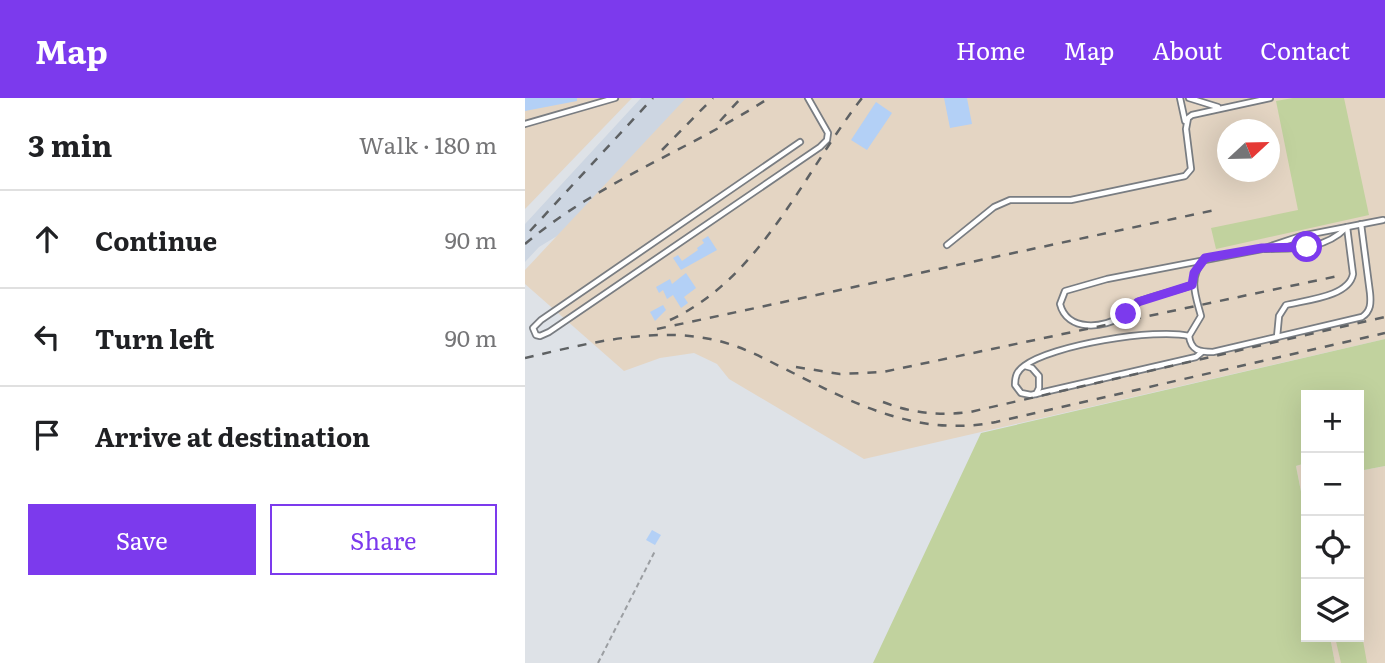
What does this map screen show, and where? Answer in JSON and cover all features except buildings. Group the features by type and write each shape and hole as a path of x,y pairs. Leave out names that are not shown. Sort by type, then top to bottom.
{"lane":[{"path":"525,124 615,98"},
{"path":"800,142 541,320 533,328 536,335 549,332 827,141 828,132 808,98"},
{"path":"947,245 994,207 1010,200 1071,200 1185,176 1191,169 1186,123 1180,98"},
{"path":"1189,98 1222,108"},
{"path":"1186,123 1192,115 1270,98"},
{"path":"1192,285 1138,302 1126,314 1102,323 1073,323 1067,319 1060,304 1065,291 1107,279 1383,220"},
{"path":"1189,337 1193,347 1202,352 1213,352 1367,314 1371,303 1361,224"},
{"path":"1262,248 1290,248 1326,243 1347,227"},
{"path":"1277,337 1279,316 1286,305 1343,290 1352,280 1347,227"},
{"path":"1189,337 1201,316 1192,285 1194,273 1205,258"},
{"path":"1189,337 1179,334 1137,335 1077,346 1024,366 1016,375 1015,384 1025,395 1036,394 1196,357 1202,352"},
{"path":"1024,366 1032,368 1039,376 1036,394"}],"path":[{"path":"598,663 655,551"}],"shaded area":[{"path":"525,98 632,98 525,209"},
{"path":"641,98 784,98 539,247 525,262 525,224"},
{"path":"686,98 1385,98 1385,339 864,459 729,379 717,364 694,353 660,358 624,371 525,284 525,270"},
{"path":"1301,464 1301,492 1296,466"},
{"path":"1385,466 1385,663 1335,663 1331,642 1364,642 1364,470"}],"green space":[{"path":"1293,98 1344,98 1369,215 1216,249 1211,228 1298,210 1276,101"},
{"path":"1385,339 1385,466 1364,470 1364,390 1301,390 1301,464 1296,466 1301,492 1301,642 1331,642 1335,663 873,663 981,433"},
{"path":"1336,642 1363,642 1367,663 1341,663"}],"railway":[{"path":"530,231 653,98"},
{"path":"662,150 713,98"},
{"path":"720,121 741,98"},
{"path":"525,244 553,222 613,184 739,117 769,98"},
{"path":"670,320 702,302 730,278 755,251 778,222 862,98"},
{"path":"657,329 1215,210"},
{"path":"796,367 840,374 883,372 1338,276"},
{"path":"883,402 926,413 970,412 1385,317"},
{"path":"525,358 619,338 691,336 739,348 831,392 883,413 910,421 966,426 996,422 1385,333"}],"route":[{"path":"1126,314 1138,302 1192,285 1194,273 1205,258 1262,248 1307,247"}]}
